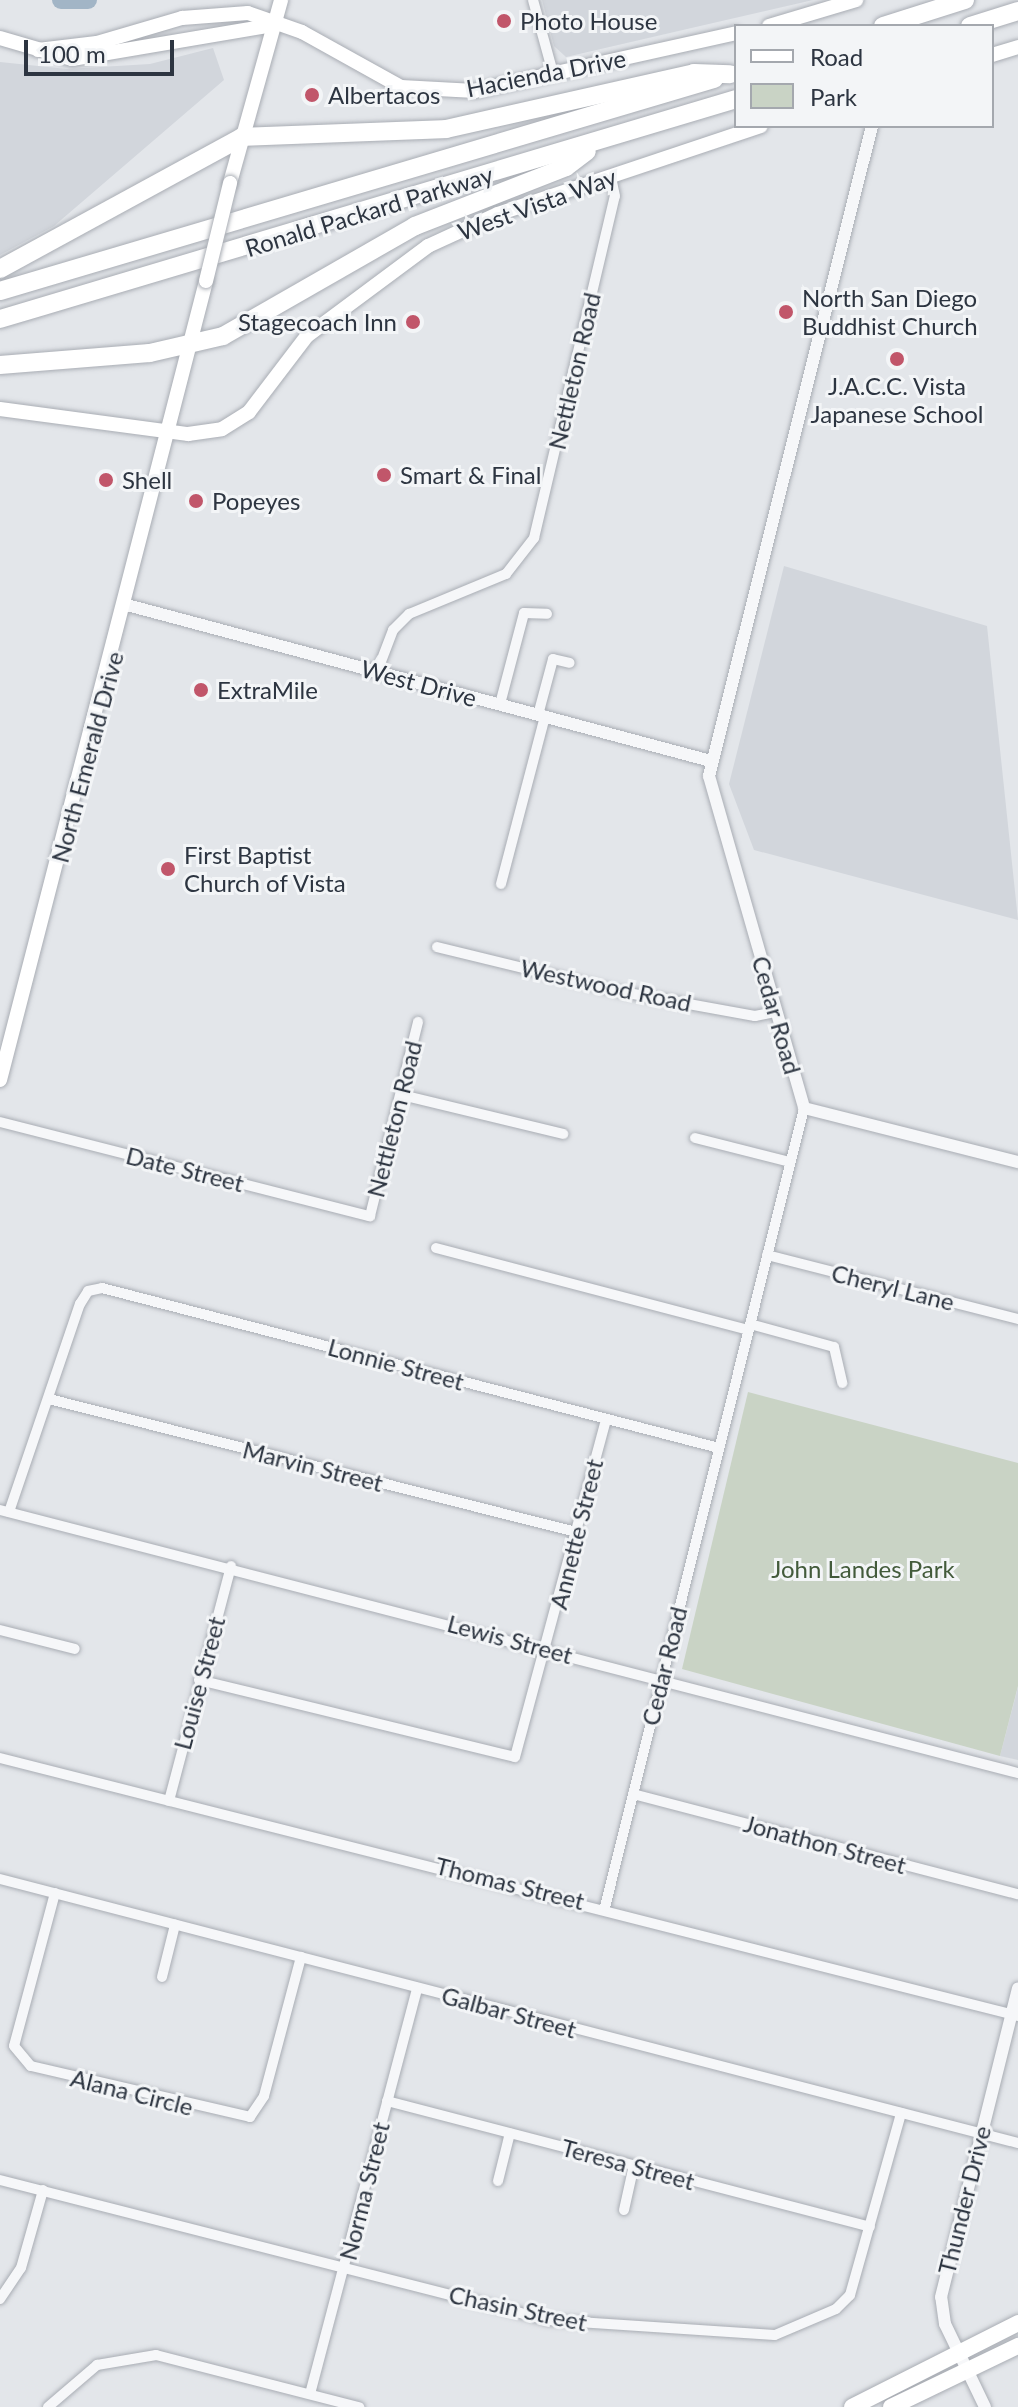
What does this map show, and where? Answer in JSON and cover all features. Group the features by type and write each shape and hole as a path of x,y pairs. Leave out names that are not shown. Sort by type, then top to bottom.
{"highway":[{"path":"889,24 965,0"},
{"path":"976,24 1018,11"},
{"path":"0,269 242,137 446,129 694,73 733,73"},
{"name":"Ronald Packard Parkway","path":"0,291 733,73"},
{"name":"Ronald Packard Parkway","path":"0,319 596,144 734,100"},
{"path":"0,365 191,344 223,336 415,226 566,167 596,144"}],"main road":[{"name":"North Emerald Drive","path":"0,1080 127,605 230,183 281,0"},
{"path":"776,24 856,0"},
{"name":"Hacienda Drive","path":"0,38 38,50 50,58 109,55 274,25 302,32 401,87 475,91 734,33"},
{"path":"994,54 1018,47"},
{"name":"West Vista Way","path":"0,409 169,432 204,433 236,423 307,336 428,246 611,177 755,128"},
{"path":"852,2407 1018,2323"},
{"path":"891,2407 1018,2346"}],"street":[{"path":"533,0 553,73"},
{"name":"Cedar Road","path":"605,1907 804,1108 714,808 711,761 871,128"},
{"name":"Nettleton Road","path":"377,672 393,630 409,614 506,574 534,538 615,196 611,177"},
{"name":"West Drive","path":"127,605 711,761"},
{"path":"500,704 524,613 547,614"},
{"path":"501,884 553,659 570,663"},
{"name":"Westwood Road","path":"437,947 617,991 755,1016 775,1012"},
{"name":"Nettleton Road","path":"370,1216 418,1022"},
{"path":"402,1095 563,1134"},
{"path":"804,1108 1018,1162"},
{"name":"Date Street","path":"0,1122 370,1216"},
{"path":"695,1138 790,1162"},
{"path":"436,1248 834,1347 842,1383"},
{"name":"Cheryl Lane","path":"767,1255 1018,1319"},
{"name":"Lonnie Street","path":"49,1399 80,1304 88,1291 102,1288 719,1448"},
{"path":"4,1511 49,1399"},
{"name":"Marvin Street","path":"49,1399 576,1532"},
{"name":"Annette Street","path":"199,1680 505,1760 523,1743 606,1419"},
{"name":"Lewis Street","path":"4,1511 231,1566 1018,1773"},
{"name":"Louise Street","path":"169,1801 231,1566"},
{"path":"0,1630 75,1649"},
{"name":"Thomas Street","path":"0,1758 605,1907 1014,2016"},
{"name":"Jonathon Street","path":"633,1794 1018,1894"},
{"name":"Galbar Street","path":"0,1879 1018,2143"},
{"name":"Alana Circle","path":"55,1893 14,2046 31,2066 250,2117 264,2096 301,1957"},
{"path":"162,1977 175,1925"},
{"name":"Norma Street","path":"310,2394 417,1988"},
{"name":"Thunder Drive","path":"985,2407 958,2354 941,2297 1014,2016 1018,1988"},
{"name":"Teresa Street","path":"387,2101 870,2227"},
{"name":"Chasin Street","path":"0,2180 548,2320 775,2335 836,2309 850,2295 901,2113"},
{"path":"498,2181 510,2133"},
{"path":"624,2210 634,2165"},
{"path":"0,2299 21,2268 43,2190"},
{"path":"48,2407 97,2365 126,2356 156,2355 359,2407"}],"shaded area":[{"path":"542,0 813,0 566,57 554,46"},
{"path":"213,48 224,80 54,226 0,255 0,62 67,69 150,64"},
{"path":"784,566 987,626 1018,920 754,850 729,784"},
{"path":"1018,1687 1018,1760 1000,1756"}],"green space":[{"name":"John Landes Park","path":"748,1392 1018,1463 1018,1686 1000,1756 682,1669"}],"waterway":[{"path":"61,0 88,0"}],"place":[{"name":"Photo House","path":"504,21"},
{"name":"Albertacos","path":"312,95"},
{"name":"North San Diego Buddhist Church","path":"786,312"},
{"name":"Stagecoach Inn","path":"413,322"},
{"name":"J.A.C.C. Vista Japanese School","path":"897,359"},
{"name":"Smart & Final","path":"384,475"},
{"name":"Shell","path":"106,480"},
{"name":"Popeyes","path":"196,501"},
{"name":"ExtraMile","path":"201,690"},
{"name":"First Baptist Church of Vista","path":"168,869"}]}
